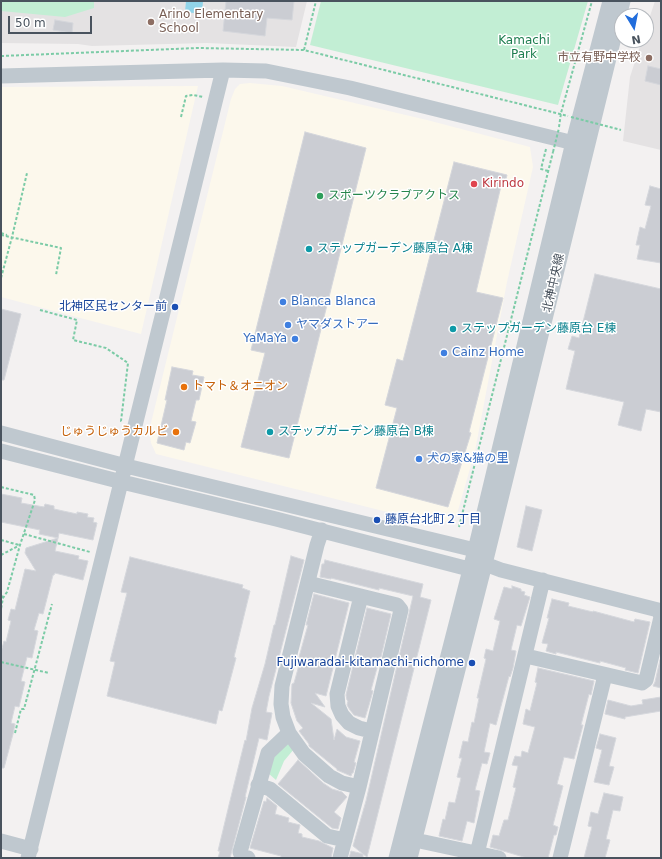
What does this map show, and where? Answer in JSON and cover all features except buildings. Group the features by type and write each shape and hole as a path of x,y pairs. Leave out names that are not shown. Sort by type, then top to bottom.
{"street":[{"name":"北神中央線","path":"410,858 485,564 580,144 610,1"},
{"name":"北神中央線","path":"580,144 623,1"},
{"path":"1,841 30,853 223,70"},
{"path":"1,76 223,70 266,71 358,90 580,144 469,569 396,858"},
{"path":"1,433 126,466 475,550 485,564"},
{"path":"1,451 322,530 469,569 485,564 658,610 661,616 646,680 642,683 526,656"},
{"path":"322,530 282,686 280,704 289,733 304,754 330,776 342,783 359,787"},
{"path":"477,855 526,656 543,580"},
{"path":"308,583 397,605 401,610 371,731 359,787 340,858"},
{"path":"361,596 337,694 338,706 342,715 349,723 359,728 371,731"},
{"path":"560,858 605,675"},
{"path":"248,858 242,856 240,852 268,753 289,733"},
{"path":"258,785 270,789 327,836 345,840"},
{"path":"415,840 477,855 499,858"}],"path":[{"path":"304,50 316,1"},
{"path":"459,527 559,128 561,113 592,1"},
{"path":"181,117 186,96 193,95 206,98"},
{"path":"571,117 620,130"},
{"path":"546,148 541,169 548,171"},
{"path":"1,278 27,173"},
{"path":"1,234 61,248 56,275"},
{"path":"40,310 77,320 73,340 106,348 128,363 121,421 126,422"},
{"path":"1,487 34,495 35,500 20,545 8,592 3,598 1,609"},
{"path":"24,534 104,556"},
{"path":"1,540 20,545"},
{"path":"1,555 20,545"},
{"path":"15,733 21,709 24,709 52,604"},
{"path":"1,662 49,673"}],"shaded area":[{"name":"Arino Elementary School","path":"1,1 307,1 296,47 207,43 92,46 78,44 1,43"},
{"name":"市立有野中学校","path":"655,1 661,1 661,150 623,141 630,77 639,48 654,48 654,8 653,8"},
{"path":"250,83 282,86 427,120 530,147 533,167 507,282 475,451 457,514 439,525 156,454 151,443 149,431 231,99 235,89 240,84"},
{"path":"198,86 141,334 1,297 1,87"}],"green space":[{"path":"1,1 94,1 94,8 65,17 1,11"},
{"name":"Kamachi Park","path":"321,1 588,1 558,105 310,45"},
{"path":"283,739 294,749 284,761 276,780 268,773 269,757"}],"water":[{"path":"186,1 203,1 202,14 185,12"}],"place":[{"name":"Arino Elementary School","path":"151,22"},
{"name":"市立有野中学校","path":"649,58"},
{"name":"Kirindo","path":"474,184"},
{"name":"スポーツクラブアクトス","path":"320,196"},
{"name":"ステップガーデン藤原台 A棟","path":"309,249"},
{"name":"Blanca Blanca","path":"283,302"},
{"name":"北神区民センター前","path":"175,307"},
{"name":"ヤマダストアー","path":"288,325"},
{"name":"ステップガーデン藤原台 E棟","path":"453,329"},
{"name":"YaMaYa","path":"295,339"},
{"name":"Cainz Home","path":"444,353"},
{"name":"トマト＆オニオン","path":"184,387"},
{"name":"じゅうじゅうカルビ","path":"176,432"},
{"name":"ステップガーデン藤原台 B棟","path":"270,432"},
{"name":"犬の家&猫の里","path":"419,459"},
{"name":"藤原台北町２丁目","path":"377,520"},
{"name":"Fujiwaradai-kitamachi-nichome","path":"472,663"}]}
